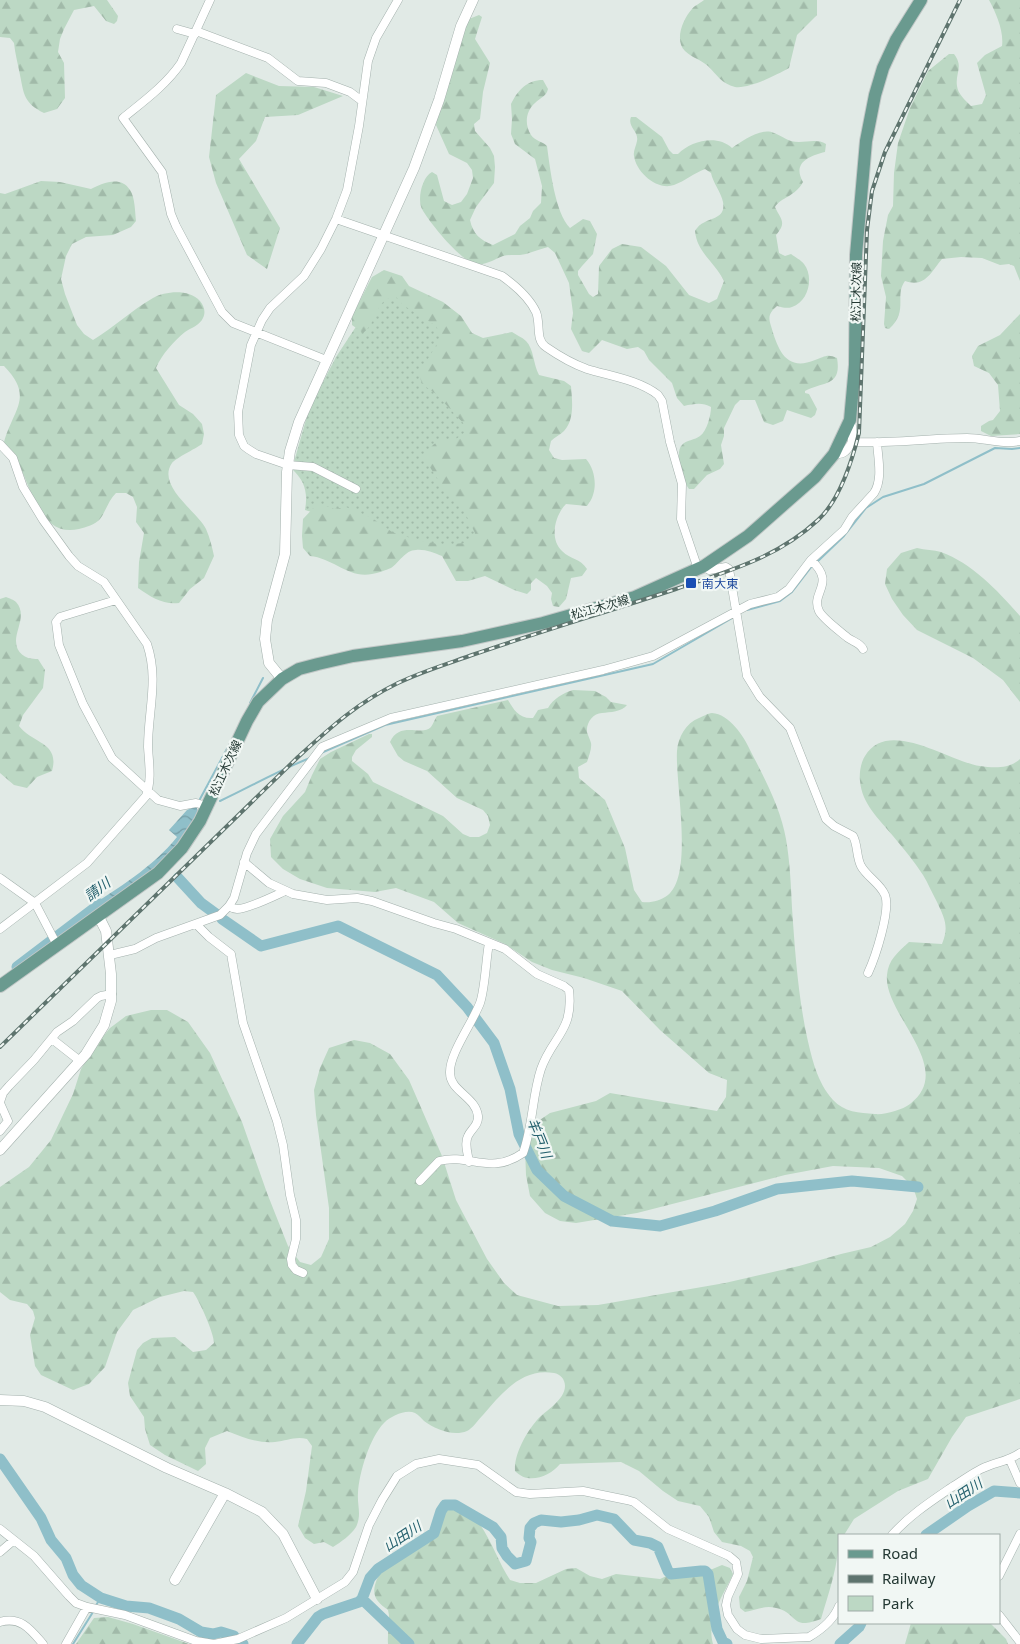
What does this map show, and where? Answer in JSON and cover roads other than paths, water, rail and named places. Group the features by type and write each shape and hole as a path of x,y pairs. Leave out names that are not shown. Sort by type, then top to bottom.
{"main road":[{"name":"松江木次線","path":"0,986 55,943 98,917 147,882 172,860 191,836 258,702 282,679 299,670 318,664 353,656 462,641 552,620 635,597 701,568 748,536 815,477 834,454 850,420 855,365 856,255 866,141 875,95 883,68 896,40 921,0"}],"street":[{"path":"210,0 175,72 152,95 123,118 162,172 171,214 176,226 222,312 237,325 326,360"},
{"path":"356,489 313,467 288,465 256,454 248,449 244,446 239,435 238,412 255,333 270,308 304,276 321,249 336,219 347,190 368,61 376,38 398,0"},
{"path":"282,679 269,663 265,639 267,620 285,554 288,465 294,436 298,422 422,146 461,26 474,0"},
{"path":"178,29 268,58 298,81 326,83 350,92 362,101"},
{"path":"336,219 502,276 530,302 536,314 540,339 545,346 564,359 586,369 617,376 658,395 662,401 670,442 682,484 681,520 701,568 709,570 729,568 747,676 760,696 790,728 826,819 834,826 853,836 862,867 885,895 886,903 883,925 874,959 868,973"},
{"path":"834,454 840,455 847,452 852,442 850,420"},
{"path":"852,442 953,438 980,438 1009,443 1020,441"},
{"path":"110,955 135,949 156,938 220,915 229,906 237,891 244,862 256,834 322,747 391,718 603,670 653,656 737,614 750,604 778,597 789,589 844,530 852,517 877,489 879,470 878,442"},
{"path":"0,444 13,458 23,487 43,520 69,556 78,566 104,582 147,644 153,679 148,746 150,782 146,796 87,863 0,929"},
{"path":"813,562 821,572 824,581 818,601 820,612 864,649"},
{"path":"116,600 60,617 56,622 55,628 59,644 83,704 108,752 116,763 158,800 180,806 196,803 207,806"},
{"path":"244,862 270,883 285,891 327,900 357,898 372,901 456,929 505,950 537,974 569,990 570,1005 565,1026 551,1048 541,1069 524,1153 514,1160 493,1164 454,1160 439,1161 420,1181"},
{"path":"0,878 35,903 55,943"},
{"path":"229,906 233,909 239,909 285,891"},
{"path":"0,1150 80,1061 94,1044 104,1025 109,1012 112,994 110,955 106,931 98,917"},
{"path":"196,924 231,954 243,1023 277,1121 283,1145 290,1195 296,1220 296,1239 291,1259 292,1265 296,1270 304,1274"},
{"path":"469,1162 466,1148 467,1137 476,1125 478,1113 451,1081 450,1066 480,1002 489,943"},
{"path":"0,1131 8,1121 0,1102 3,1093 57,1032 73,1021 97,998 105,994 112,994"},
{"path":"52,1039 80,1061"},
{"path":"0,1400 24,1401 45,1407 167,1468 225,1492 262,1512 276,1526 286,1540 317,1599"},
{"path":"893,1534 924,1505 979,1470 1001,1461 1010,1460 1020,1453"},
{"path":"0,1529 34,1556 76,1603 87,1608 126,1615 196,1641 214,1644 238,1639 269,1626 340,1586 353,1572 369,1524 397,1476 416,1464 439,1459 478,1465 516,1492 538,1494 583,1491 634,1502 668,1530 729,1556 736,1562 738,1574 728,1596 726,1609 737,1630 745,1635 761,1639 809,1637 815,1634 833,1616 838,1608"},
{"path":"1010,1460 1020,1483"},
{"path":"175,1580 225,1492"},
{"path":"1000,1574 1020,1534"},
{"path":"0,1552 14,1540"},
{"path":"66,1644 87,1608"},
{"path":"1000,1616 1020,1642"},
{"path":"1,1619 23,1623 44,1644"}],"water":[{"path":"196,806 198,811 184,837 151,872 90,915 86,909 146,868 167,848 177,837 169,830 187,810"}],"waterway":[{"path":"816,563 844,536 866,508 883,497 924,484 995,448 1020,448"},
{"path":"747,610 780,601 792,592 812,566"},
{"path":"321,753 385,725 653,664 734,617"},
{"path":"250,703 263,678"},
{"path":"200,799 229,745"},
{"name":"請川","path":"220,801 310,758"},
{"name":"羊戸川","path":"178,878 201,903 216,914"},
{"name":"請川","path":"17,967 100,904"},
{"name":"羊戸川","path":"222,919 261,946 338,926 437,975 467,1007 494,1043 510,1089 519,1134 537,1170 564,1196 612,1221 660,1226 715,1211 777,1189 852,1181 918,1187"},
{"name":"山田川","path":"0,1459 41,1518 51,1540 66,1558 73,1575 81,1585 101,1598 126,1606 149,1608 179,1619 201,1632 213,1634 221,1632 234,1636"},
{"name":"山田川","path":"927,1534 968,1506 994,1491 1020,1493"},
{"name":"山田川","path":"297,1644 318,1617 359,1602 370,1578 378,1569 434,1533 441,1511 445,1505 455,1505 493,1527 501,1537 502,1548 515,1564 526,1561 531,1542 529,1538 530,1528 534,1523 541,1520 561,1522 579,1520 597,1515 614,1519 634,1540 650,1543 658,1547 671,1574 701,1571 705,1571 708,1574 717,1629 723,1642 727,1644"},
{"path":"96,1605 101,1598"},
{"path":"362,1599 409,1644"},
{"path":"73,1644 93,1612"},
{"name":"山田川","path":"840,1644 860,1624"}],"railway":[{"path":"0,1047 298,757 357,707 398,683 436,667 676,589 751,562 786,544 826,512 844,480 859,433 867,230 872,191 885,152 960,0"}],"place":[{"name":"南大東","path":"691,583"}]}
